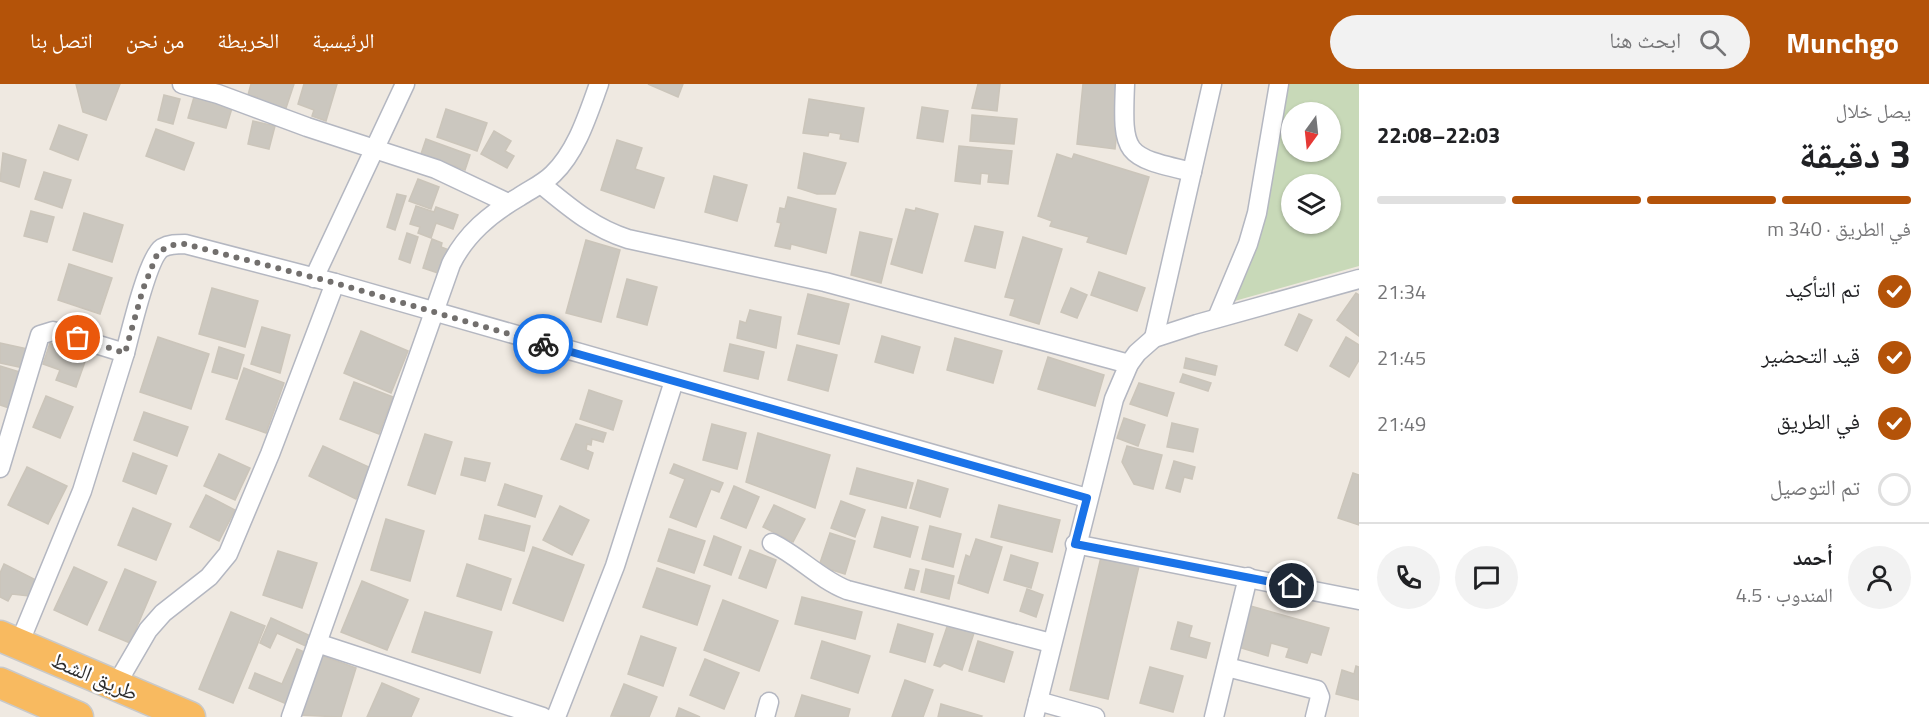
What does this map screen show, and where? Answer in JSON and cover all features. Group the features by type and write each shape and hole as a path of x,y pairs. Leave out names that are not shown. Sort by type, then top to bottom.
{"highway":[{"name":"طريق الشط","path":"10,640 190,717"},
{"name":"طريق الشط","path":"0,683 78,717"}],"street":[{"path":"182,84 220,89 374,150 436,169 508,203"},
{"path":"314,278 405,84"},
{"path":"291,717 433,313 458,249 482,222 508,203 541,184 564,162 576,142 599,84"},
{"path":"1125,84 1124,125 1128,146 1136,156 1192,172"},
{"path":"1154,338 1212,84"},
{"path":"1217,318 1248,244 1257,213 1280,84"},
{"path":"541,184 582,218 602,230 628,239 825,282 1129,364"},
{"path":"10,640 82,491 153,261 163,247 185,244 335,283 433,313 1087,498"},
{"path":"1095,717 1036,709 1087,498 1114,399 1129,364 1137,353 1154,338 1359,279"},
{"path":"116,685 155,622 209,577 228,554 270,454 335,283"},
{"path":"0,468 40,335 53,331 125,353"},
{"path":"556,717 615,566 674,381"},
{"path":"772,543 790,552 829,583 847,590 1051,643"},
{"path":"1075,544 1359,600"},
{"path":"1214,717 1248,577"},
{"path":"317,643 543,717"},
{"path":"1227,667 1317,690 1320,697 1315,717"}],"green space":[{"path":"1281,84 1359,84 1359,266 1231,302"}],"building":[{"path":"76,84 120,84 106,120 83,112"},
{"path":"251,84 294,84 285,111 255,102 257,97 248,95"},
{"path":"304,84 337,84 326,121 312,116 314,110 298,104"},
{"path":"648,84 683,84 678,97"},
{"path":"978,84 1000,84 997,111 972,108"},
{"path":"1083,84 1122,84 1115,149 1077,144"},
{"path":"164,95 180,99 173,124 158,120"},
{"path":"194,97 232,108 226,128 188,118"},
{"path":"809,99 864,108 858,142 840,139 841,134 829,132 828,136 803,133"},
{"path":"922,107 948,111 943,142 917,138"},
{"path":"446,109 487,123 477,151 437,137"},
{"path":"972,115 1017,119 1014,144 970,141"},
{"path":"253,121 275,126 269,149 248,144"},
{"path":"59,125 87,135 78,160 50,149"},
{"path":"156,129 194,143 184,170 146,156"},
{"path":"494,131 511,141 505,151 514,156 507,168 481,154"},
{"path":"426,139 470,155 465,170 421,154"},
{"path":"617,140 642,148 635,169 664,178 654,208 601,190"},
{"path":"959,146 1012,151 1008,184 988,182 989,174 981,173 980,184 955,181"},
{"path":"3,153 26,160 19,187 0,181"},
{"path":"804,153 846,163 835,194 817,194 798,188"},
{"path":"1057,154 1072,159 1074,154 1149,177 1126,254 1087,242 1089,237 1050,226 1052,221 1038,216"},
{"path":"44,172 71,180 62,208 35,199"},
{"path":"714,176 747,185 737,221 705,212"},
{"path":"418,179 439,187 431,209 409,201"},
{"path":"397,194 406,196 395,230 387,227"},
{"path":"788,197 836,209 826,253 791,244 790,249 775,246 781,223 777,222 780,208 785,209"},
{"path":"416,206 434,212 436,207 458,215 453,229 436,223 431,238 418,233 420,227 410,224"},
{"path":"916,208 938,214 922,273 891,264 906,209 915,211"},
{"path":"31,211 54,217 47,242 24,236"},
{"path":"84,213 123,225 112,262 73,250"},
{"path":"975,226 1003,232 995,268 965,261"},
{"path":"860,232 892,239 881,283 851,275"},
{"path":"407,233 418,237 410,263 399,259"},
{"path":"1023,237 1062,249 1039,324 1010,315 1015,299 1005,297"},
{"path":"432,239 442,243 441,247 449,250 441,274 423,268"},
{"path":"586,240 620,250 601,322 566,313"},
{"path":"69,264 112,278 100,314 58,300"},
{"path":"1099,272 1145,288 1137,311 1091,295"},
{"path":"627,279 657,287 647,325 617,317"},
{"path":"212,288 258,301 245,347 199,334"},
{"path":"1071,288 1087,295 1077,318 1061,312"},
{"path":"1356,293 1359,295 1359,336 1337,320"},
{"path":"808,294 849,304 839,344 798,334"},
{"path":"750,310 781,317 776,348 737,338 740,321 746,323"},
{"path":"1299,314 1312,320 1297,351 1285,345"},
{"path":"262,327 290,335 280,373 251,364"},
{"path":"361,331 408,351 391,393 344,373"},
{"path":"882,336 920,347 913,373 875,362"},
{"path":"158,337 209,354 191,409 140,392"},
{"path":"1346,337 1359,345 1359,360 1349,377 1330,366"},
{"path":"955,338 1002,351 993,383 947,370"},
{"path":"0,343 28,349 24,368 0,363"},
{"path":"50,343 87,356 76,387 56,380 60,370 43,364"},
{"path":"730,344 764,352 758,379 724,371"},
{"path":"797,345 837,355 828,391 788,380"},
{"path":"219,347 244,355 237,379 212,372"},
{"path":"1048,357 1104,375 1095,406 1038,389"},
{"path":"1186,358 1217,366 1215,375 1184,368"},
{"path":"0,366 23,373 12,409 0,405"},
{"path":"244,368 284,383 266,433 226,419"},
{"path":"1183,374 1211,383 1208,391 1180,382"},
{"path":"354,382 393,397 379,434 340,419"},
{"path":"1139,383 1174,393 1167,416 1130,404"},
{"path":"589,390 622,401 613,430 580,419"},
{"path":"46,396 73,407 60,438 33,427"},
{"path":"144,412 188,427 177,456 134,440"},
{"path":"1124,418 1145,425 1138,446 1117,438"},
{"path":"1172,423 1198,429 1193,452 1167,447"},
{"path":"576,424 606,433 603,442 592,439 591,445 587,444 586,450 593,453 588,469 561,459"},
{"path":"712,424 746,433 737,469 703,460"},
{"path":"758,433 830,455 815,508 746,482"},
{"path":"425,434 452,442 435,494 408,485"},
{"path":"323,446 371,468 356,499 309,476"},
{"path":"1127,446 1162,455 1153,489 1134,484 1122,462"},
{"path":"133,453 167,466 156,494 123,481"},
{"path":"219,454 250,468 235,500 204,486"},
{"path":"465,458 490,463 485,481 461,475"},
{"path":"1174,461 1195,467 1192,479 1184,477 1180,492 1166,488"},
{"path":"674,464 723,483 719,492 711,489 696,527 670,517 685,479 670,473"},
{"path":"27,467 67,486 48,524 8,505"},
{"path":"857,468 913,483 906,508 850,494"},
{"path":"1353,473 1359,475 1359,525 1338,518"},
{"path":"918,480 948,489 940,517 910,508"},
{"path":"505,484 542,496 535,517 498,505"},
{"path":"734,486 759,497 746,528 721,518"},
{"path":"206,495 235,510 219,541 190,527"},
{"path":"841,501 865,510 855,537 831,528"},
{"path":"774,505 805,519 793,542 763,527"},
{"path":"999,505 1060,520 1052,552 991,537"},
{"path":"560,506 589,520 572,555 543,540"},
{"path":"133,508 171,524 156,560 118,545"},
{"path":"485,515 530,526 524,551 479,539"},
{"path":"882,517 918,527 910,557 874,547"},
{"path":"386,519 424,531 410,581 371,570"},
{"path":"930,526 961,534 953,567 922,559"},
{"path":"669,529 705,541 694,573 658,561"},
{"path":"830,533 855,541 845,574 819,566"},
{"path":"714,536 741,547 731,575 704,565"},
{"path":"976,539 1002,547 988,593 958,583 966,555 970,557"},
{"path":"533,547 584,565 563,621 513,603"},
{"path":"750,550 776,560 766,588 739,578"},
{"path":"278,551 317,563 302,608 263,595"},
{"path":"1011,555 1038,563 1031,588 1004,580"},
{"path":"1101,557 1139,566 1108,699 1070,690"},
{"path":"4,564 36,580 29,596 12,594 8,601 0,597 0,573"},
{"path":"467,564 511,579 501,610 457,596"},
{"path":"74,567 107,582 87,625 54,610"},
{"path":"657,568 710,586 697,625 643,607"},
{"path":"125,569 156,582 130,643 99,630"},
{"path":"910,569 919,571 914,590 905,588"},
{"path":"926,569 954,576 949,599 921,592"},
{"path":"362,581 408,600 387,650 341,632"},
{"path":"1027,589 1043,595 1036,617 1020,611"},
{"path":"802,597 862,612 855,639 795,624"},
{"path":"723,600 778,621 759,671 704,650"},
{"path":"1247,605 1329,628 1321,655 1311,652 1307,663 1286,657 1289,648 1271,643 1268,656 1235,646"},
{"path":"231,612 265,626 233,703 199,689"},
{"path":"425,612 492,632 480,673 412,652"},
{"path":"271,618 313,637 308,647 277,633 270,648 260,643"},
{"path":"1178,622 1192,626 1189,637 1210,643 1206,658 1171,649"},
{"path":"898,624 933,634 925,662 890,652"},
{"path":"948,624 974,633 962,670 944,663 940,667 934,665"},
{"path":"641,636 676,648 663,686 628,674"},
{"path":"822,641 870,656 858,693 811,678"},
{"path":"978,641 1013,652 1004,682 969,671"},
{"path":"297,649 309,654 289,705 249,688 255,673 282,684"},
{"path":"317,654 356,668 341,717 299,715"},
{"path":"705,659 739,673 724,709 690,695"},
{"path":"1356,666 1359,667 1359,700 1336,694 1342,670 1354,674"},
{"path":"1150,667 1183,676 1173,712 1140,703"},
{"path":"905,680 933,690 923,717 892,717"},
{"path":"382,683 419,699 411,717 367,717"},
{"path":"624,684 657,697 649,717 611,716"},
{"path":"802,695 850,709 848,717 795,717"},
{"path":"941,704 982,716 938,717"},
{"path":"679,708 700,717 676,717"}],"way so far":[{"path":"78,338 125,353 153,261 163,247 185,244 335,283 543,344"}],"route":[{"path":"543,344 1087,498 1075,544 1292,586"}]}
